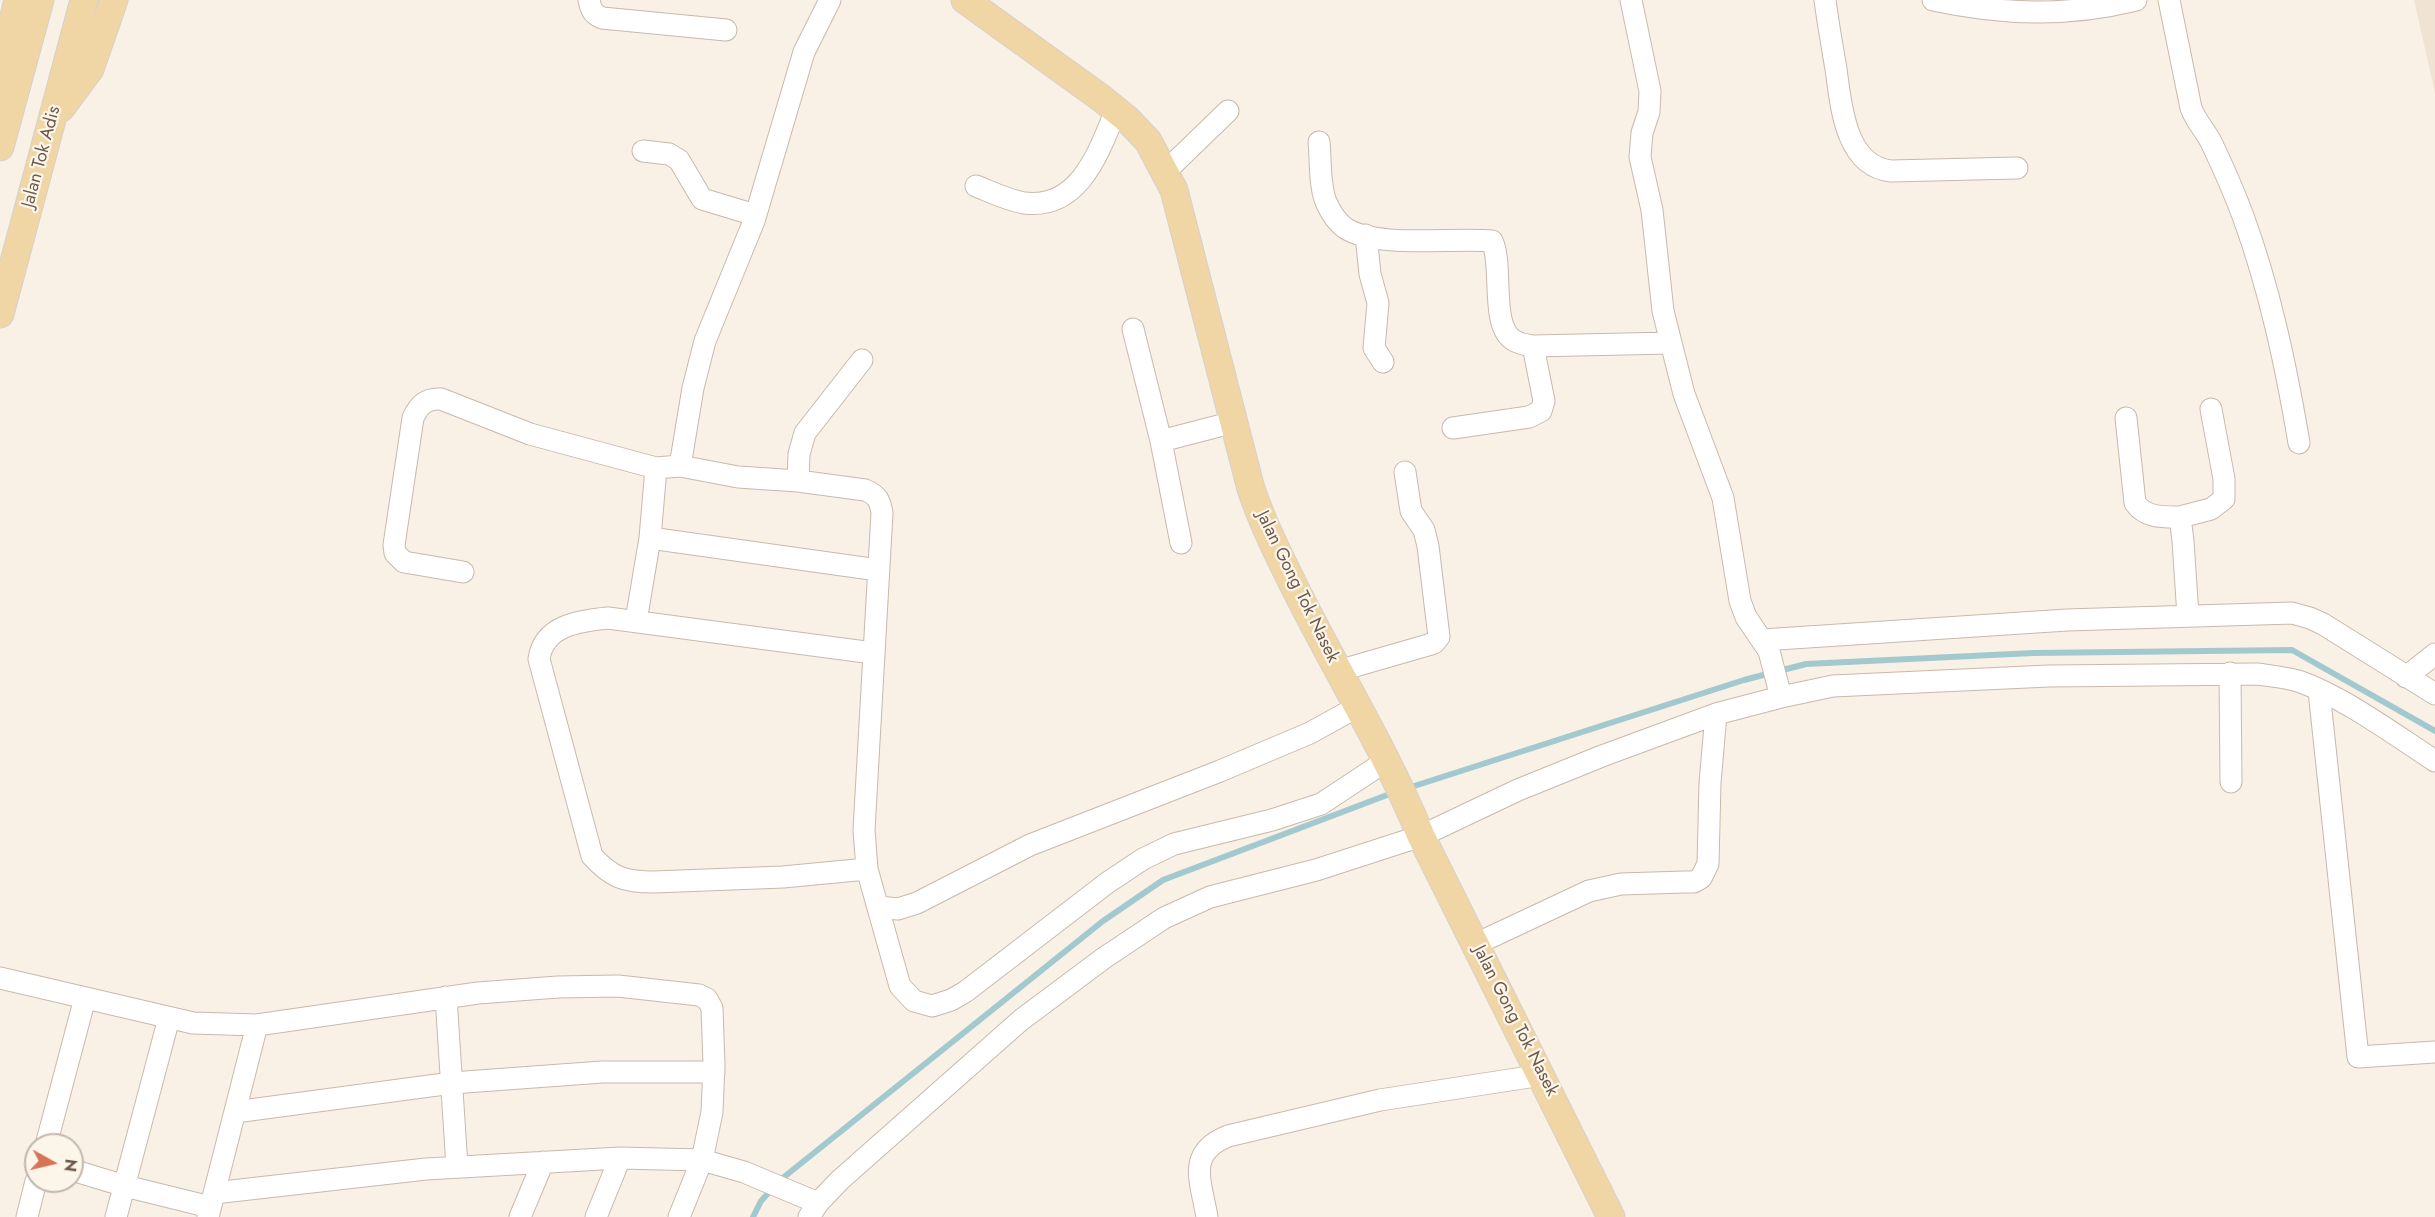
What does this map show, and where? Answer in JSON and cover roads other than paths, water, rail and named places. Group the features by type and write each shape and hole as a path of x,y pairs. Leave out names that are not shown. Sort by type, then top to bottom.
{"main road":[{"path":"11,107 5,52 18,0"},
{"path":"0,147 40,0"},
{"name":"Jalan Tok Adis","path":"0,314 84,0"},
{"path":"53,118 90,69 114,0"},
{"name":"Jalan Gong Tok Nasek","path":"965,0 1116,110 1148,141 1166,171 1174,190 1262,522 1390,770 1611,1217"}],"street":[{"path":"589,0 590,9 602,18 726,30"},
{"path":"680,466 693,388 705,341 756,215 804,52 830,0"},
{"path":"1631,0 1650,91 1649,112 1642,133 1640,157 1652,210 1657,273 1670,343 1691,415 1723,498 1740,601 1746,617 1766,646 1781,694"},
{"path":"1825,0 1844,120 1854,145 1868,163 1881,170 1891,171 2017,168"},
{"path":"1933,0 1999,12 2034,13 2105,8 2136,0"},
{"path":"2169,0 2196,121 2216,153 2262,267 2288,381 2299,443"},
{"path":"976,186 1022,202 1037,203 1059,198 1088,171 1116,110"},
{"path":"1166,171 1228,111"},
{"path":"1319,142 1326,201 1339,223 1347,229 1366,235 1435,242 1492,241 1496,253 1502,320 1505,333 1513,341 1533,346 1670,343"},
{"path":"643,151 676,157 702,199 756,215"},
{"path":"1366,235 1370,274 1378,303 1374,348 1383,362"},
{"path":"1133,329 1161,441 1181,543"},
{"path":"1453,428 1529,417 1542,411 1544,401 1533,346"},
{"path":"798,481 799,454 805,433 862,360"},
{"path":"463,572 404,562 395,553 394,545 413,418 424,402 432,398 441,399 530,434 656,468 680,466 738,477 798,481 865,490 875,494 880,502 882,513 864,830 867,869 879,907 888,951 900,986 914,1001 932,1006 951,1000 965,992 1107,883 1143,859 1174,844 1272,820 1322,804 1390,770"},
{"path":"2126,418 2135,503 2141,511 2148,514 2180,517 2211,509 2224,500 2224,478 2211,409"},
{"path":"1161,441 1234,422"},
{"path":"636,621 650,538 656,468"},
{"path":"1338,671 1434,643 1439,637 1428,546 1424,530 1411,512 1405,472"},
{"path":"2180,517 2188,616"},
{"path":"650,538 878,570"},
{"path":"1766,646 2067,620 2271,612 2310,618 2435,694"},
{"path":"867,869 783,877 654,882 635,882 619,878 604,870 592,856 539,659 541,649 558,629 573,623 608,618 873,654"},
{"path":"2406,677 2435,654"},
{"path":"2230,673 2231,782"},
{"path":"84,1174 124,1186 211,1206 457,1167 620,1158 702,1160 744,1172 811,1206 1021,1020 1104,958 1164,918 1210,897 1316,870 1716,714 1781,694 1833,686 2049,676 2230,673 2286,678 2319,691 2367,717 2435,761"},
{"path":"2319,691 2358,1057 2435,1052"},
{"path":"879,907 898,909 917,903 1030,845 1220,771 1310,733 1357,707"},
{"path":"1476,944 1589,891 1621,884 1694,882 1701,878 1708,864 1710,783 1716,714"},
{"path":"1,983 85,998 193,1023 257,1025 446,997 558,987 618,986 699,995 707,999 712,1008 714,1072 711,1112 702,1160 679,1217"},
{"path":"446,997 457,1167"},
{"path":"49,1133 85,998"},
{"path":"116,1217 169,1018"},
{"path":"211,1206 257,1025"},
{"path":"235,1112 452,1083 603,1072 714,1072"},
{"path":"1206,1217 1200,1160 1209,1146 1228,1136 1380,1100 1542,1075"},
{"path":"596,1217 620,1158"},
{"path":"520,1217 543,1162"},
{"path":"27,1217 33,1193"}],"waterway":[{"path":"1408,788 1744,680 1806,664 2033,653 2292,650 2435,731"},
{"path":"779,1181 1103,921 1163,880 1395,792"},
{"path":"753,1217 761,1201 772,1189"}]}
